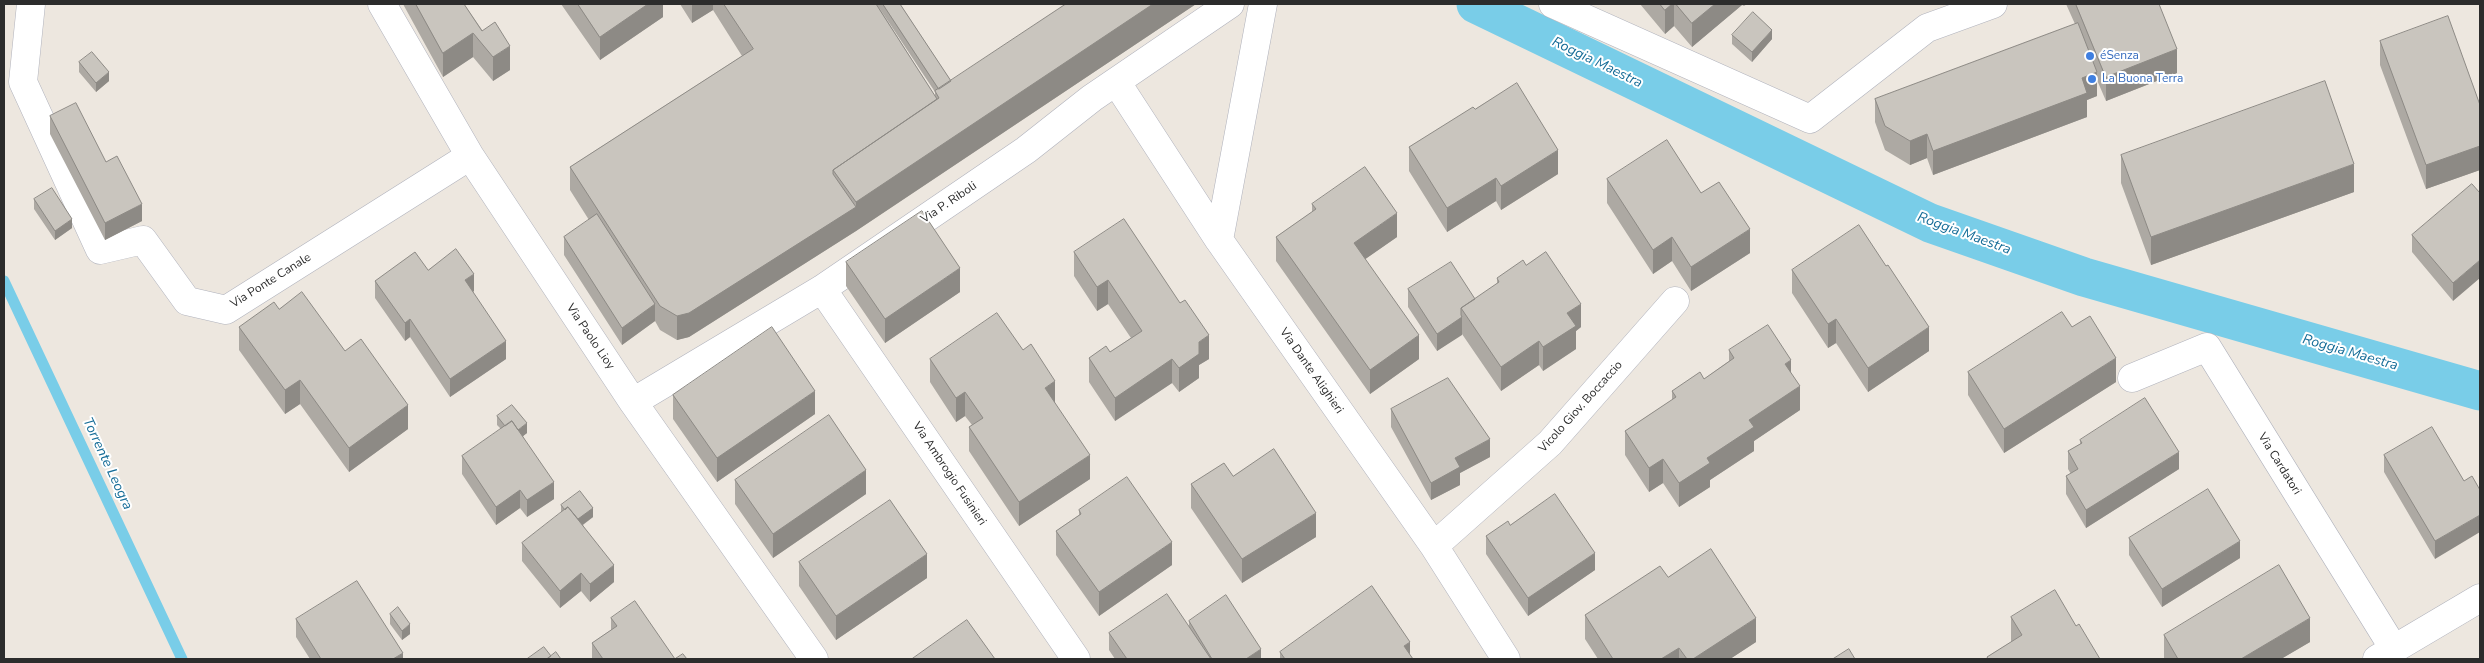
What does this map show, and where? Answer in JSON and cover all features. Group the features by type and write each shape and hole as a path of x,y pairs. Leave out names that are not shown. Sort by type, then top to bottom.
{"street":[{"name":"Via Ponte Canale","path":"31,4 23,82 100,250 143,240 187,300 226,310 470,156"},
{"name":"Via Paolo Lioy","path":"382,4 470,156 633,402 814,659"},
{"name":"Via P. Riboli","path":"633,402 822,289 1026,150 1092,98 1117,83 1230,4"},
{"path":"1219,240 1263,4"},
{"path":"1553,4 1593,12 1810,119 1928,28 1993,4"},
{"name":"Via Dante Alighieri","path":"1117,83 1219,240 1434,546 1506,659"},
{"name":"Via Ambrogio Fusinieri","path":"822,289 1076,659"},
{"name":"Vicolo Giov. Boccaccio","path":"1434,546 1550,443 1675,301"},
{"name":"Via Cardatori","path":"2132,378 2207,347 2386,654 2480,598"}],"building":[{"path":"416,4 464,4 482,31 495,22 510,46 493,57 473,33 443,53"},
{"path":"578,4 648,4 600,37"},
{"path":"724,4 876,4 937,99 833,170 833,174 856,207 689,313 677,316 660,306 570,167 753,49"},
{"path":"883,4 900,4 951,81 939,89"},
{"path":"1066,4 1153,4 856,202 833,170 939,98 935,91"},
{"path":"1660,4 1672,4 1665,10"},
{"path":"1676,4 1715,4 1692,23"},
{"path":"2076,4 2159,4 2177,49 2106,77"},
{"path":"1753,12 1772,30 1752,52 1732,35"},
{"path":"2448,16 2480,105 2480,146 2426,165 2380,41"},
{"path":"2078,23 2097,72 2082,78 2087,93 1933,151 1927,134 1910,141 1885,126 1875,99"},
{"path":"92,52 109,72 96,83 79,62"},
{"path":"2325,81 2354,164 2151,237 2121,155"},
{"path":"1517,83 1558,150 1501,186 1496,178 1447,208 1409,147 1473,107 1475,109"},
{"path":"76,103 106,162 117,156 142,204 105,223 50,116"},
{"path":"1667,140 1701,193 1719,182 1750,229 1691,267 1672,237 1653,250 1607,179"},
{"path":"1365,167 1397,213 1354,243 1419,335 1370,370 1276,237 1316,209 1312,204"},
{"path":"2472,184 2480,193 2480,260 2453,283 2412,235"},
{"path":"52,188 72,219 55,231 34,199"},
{"path":"922,211 960,268 885,319 846,262"},
{"path":"597,214 655,304 622,328 564,237"},
{"path":"1124,219 1180,303 1185,300 1209,335 1199,342 1199,354 1179,368 1172,359 1115,398 1089,358 1106,346 1110,352 1142,331 1108,280 1097,287 1074,252"},
{"path":"1859,225 1929,327 1868,368 1836,319 1828,324 1792,270"},
{"path":"456,249 474,274 465,280 506,341 450,379 410,319 405,323 375,281 415,252 428,270"},
{"path":"1546,252 1581,304 1567,313 1576,326 1543,347 1539,341 1501,367 1461,308 1499,282 1497,278 1523,260 1526,265"},
{"path":"1451,262 1475,299 1461,308 1462,317 1437,334 1408,289"},
{"path":"302,292 345,351 361,339 408,405 349,448 300,380 285,390 239,327 274,302 279,309"},
{"path":"2062,312 2072,327 2090,316 2116,358 2004,429 1968,372"},
{"path":"997,313 1023,350 1031,344 1055,381 1045,388 1090,455 1019,502 969,427 983,418 965,392 956,398 930,359"},
{"path":"1768,325 1791,360 1785,364 1800,386 1749,420 1754,427 1707,458 1710,463 1679,483 1663,459 1649,468 1625,431 1676,397 1672,391 1700,372 1704,379 1734,358 1729,350"},
{"path":"772,327 815,391 717,458 673,395"},
{"path":"1448,378 1490,439 1455,458 1460,467 1431,483 1391,409"},
{"path":"2145,398 2179,452 2086,510 2066,476 2078,469 2068,451 2082,443 2080,440"},
{"path":"512,405 527,423 518,430 512,421 505,426 497,416"},
{"path":"829,415 866,470 773,534 735,480"},
{"path":"512,421 554,482 527,500 520,490 496,507 462,456"},
{"path":"2432,427 2464,481 2472,476 2480,490 2480,515 2435,541 2384,455"},
{"path":"1274,449 1316,513 1242,559 1191,484 1224,463 1233,476"},
{"path":"1127,477 1172,542 1099,592 1056,531 1081,514 1079,510"},
{"path":"2208,489 2240,541 2162,589 2129,538"},
{"path":"580,491 593,508 578,519 568,507 565,510 561,505"},
{"path":"1555,494 1595,553 1528,598 1486,536 1508,521 1510,525"},
{"path":"890,500 927,554 836,616 799,562"},
{"path":"568,507 614,565 590,584 581,573 560,591 522,543"},
{"path":"1711,549 1756,618 1693,659 1687,659 1679,648 1661,659 1613,659 1585,615 1660,566 1668,577"},
{"path":"2279,565 2310,618 2241,659 2178,659 2164,635"},
{"path":"357,581 403,653 393,659 321,659 296,619"},
{"path":"1372,586 1410,642 1404,646 1413,659 1285,659 1280,652"},
{"path":"2055,590 2076,626 2079,624 2100,659 1988,659 1987,657 2022,635 2011,617"},
{"path":"1167,594 1211,659 1127,659 1109,633"},
{"path":"1226,595 1261,649 1246,659 1212,659 1189,621"},
{"path":"635,601 675,659 603,659 592,643 617,626 611,618"},
{"path":"398,607 410,624 402,631 390,614"},
{"path":"967,620 995,659 912,659"},
{"path":"544,647 551,656 547,659 527,659"},
{"path":"1849,649 1855,659 1833,659"},
{"path":"556,652 561,659 547,659"},
{"path":"683,654 687,659 675,659"}],"waterway":[{"name":"Roggia Maestra","path":"1476,4 1930,223 2084,277 2480,391"},
{"name":"Torrente Leogra","path":"4,281 182,659"}],"place":[{"name":"éSenza","path":"2090,56"},
{"name":"La Buona Terra","path":"2092,79"}]}
